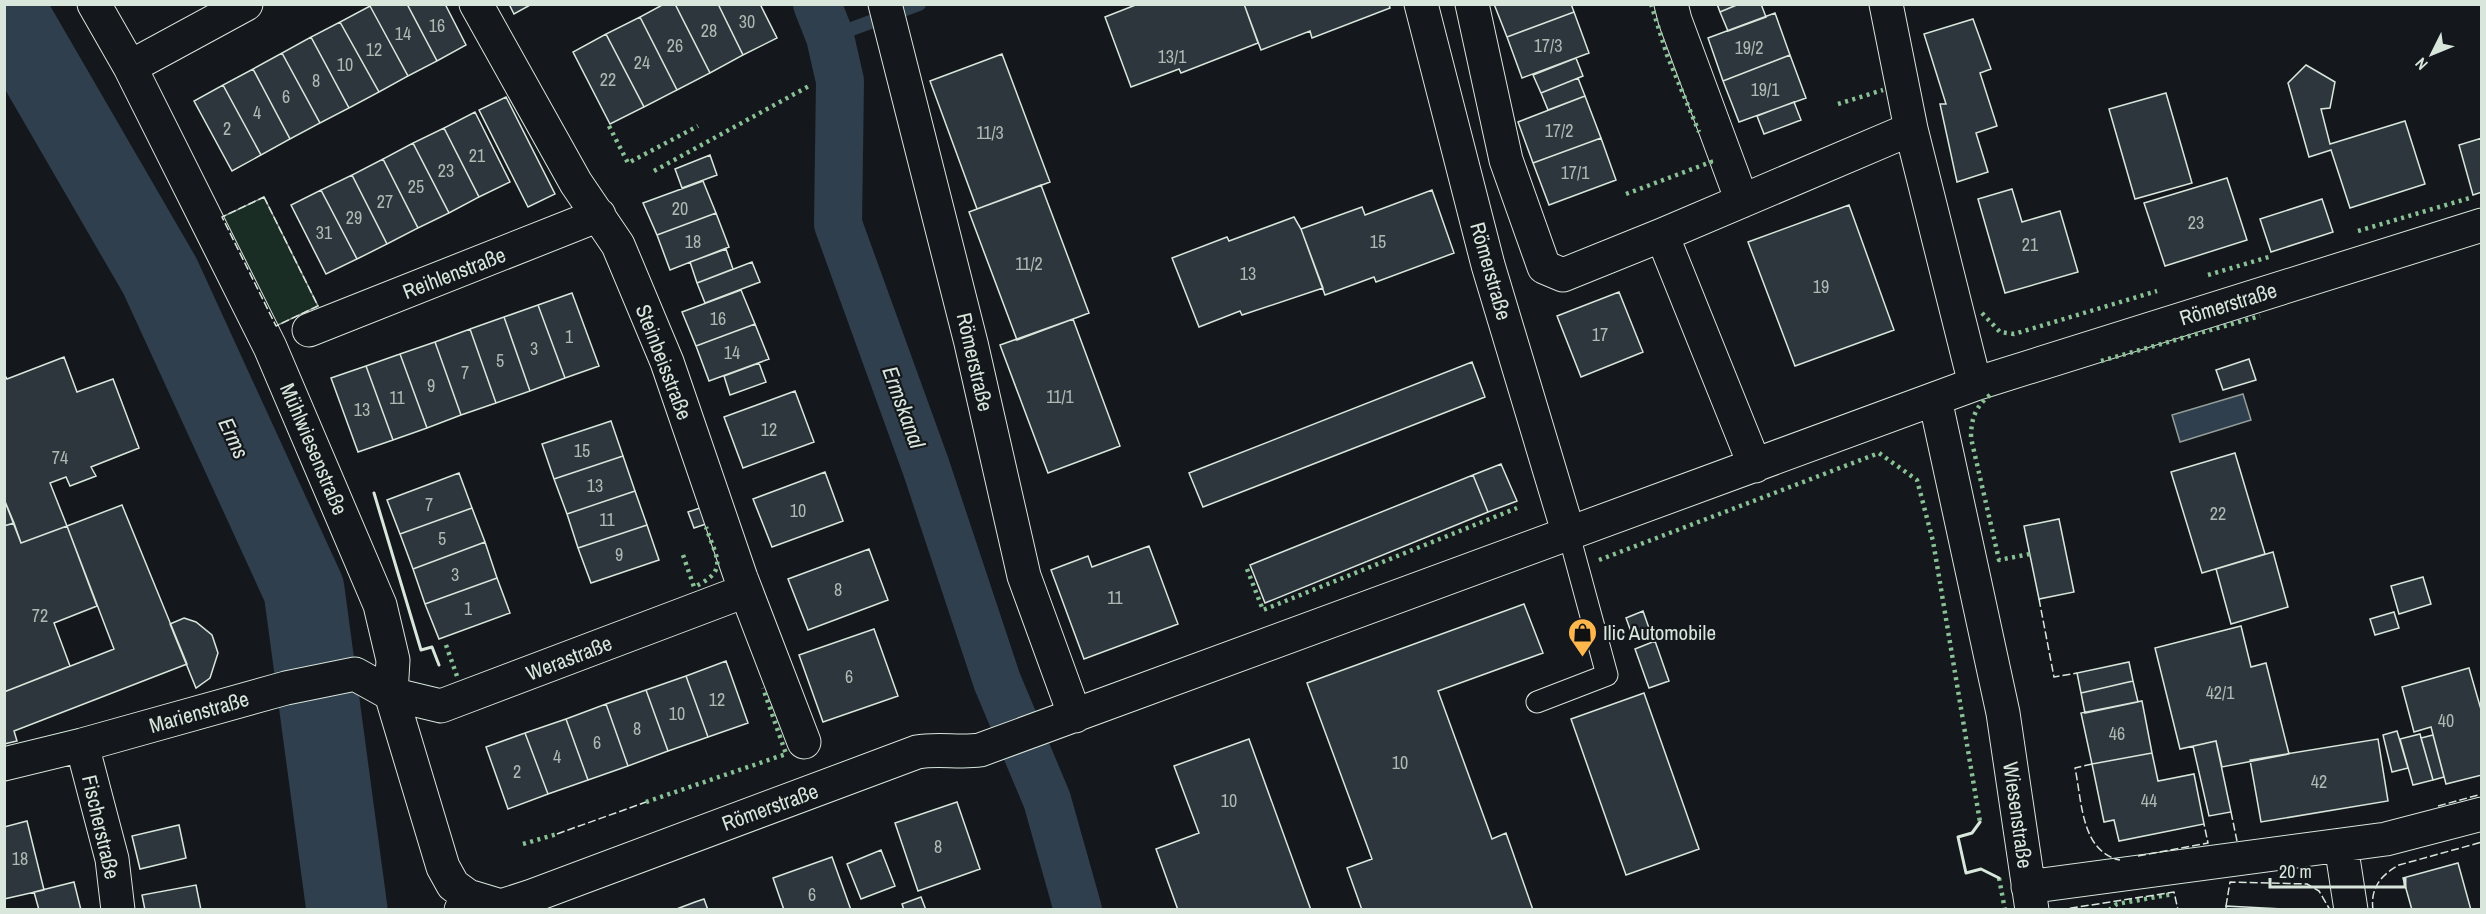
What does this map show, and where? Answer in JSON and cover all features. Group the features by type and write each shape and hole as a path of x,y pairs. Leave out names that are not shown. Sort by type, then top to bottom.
{"street":[{"name":"Mühlwiesenstraße","path":"94,4 130,67 278,365 380,604 393,660 391,694 443,867 465,903"},
{"path":"130,67 246,4"},
{"name":"Steinbeisstraße","path":"476,4 576,183 618,245 667,362 745,591 804,742"},
{"name":"Römerstraße","path":"1421,4 1488,265 1569,535"},
{"path":"1472,4 1506,160 1544,267 1563,275 1911,129"},
{"path":"1671,4 1742,201"},
{"path":"1886,4 1911,129 1975,384"},
{"name":"Römerstraße","path":"889,20 971,343 1024,576 1064,720"},
{"name":"Reihlenstraße","path":"309,330 598,215"},
{"name":"Römerstraße","path":"465,903 501,906 532,896 917,752 932,749 971,752 1014,738 1975,384 2481,225"},
{"path":"1662,235 1755,466"},
{"name":"Wiesenstraße","path":"1935,399 2003,713 2030,898 2386,839 2481,814"},
{"name":"Werastraße","path":"391,694 441,706 745,591"},
{"name":"Marienstraße","path":"4,764 82,745 286,688 355,674 391,694"},
{"name":"Fischerstraße","path":"82,745 112,859 118,909"},
{"path":"2342,845 2351,909"}],"lane":[{"path":"1537,702 1607,675 1569,535"}],"green space":[{"path":"264,197 318,306 276,326 222,217"}],"water":[{"path":"2243,394 2251,420 2180,442 2172,415"}],"building":[{"path":"372,4 407,4 437,61 408,76 370,6"},
{"path":"407,4 445,4 466,45 437,61"},
{"path":"509,4 532,4 514,14"},
{"path":"664,4 675,4 710,73 677,90 640,17"},
{"path":"675,4 718,4 743,55 710,73"},
{"path":"718,4 760,4 777,38 743,55"},
{"path":"1138,4 1244,4 1258,43 1181,73 1179,69 1131,87 1105,17"},
{"path":"1244,4 1389,4 1390,8 1312,38 1310,31 1261,50"},
{"path":"1494,4 1571,4 1574,12 1507,37"},
{"path":"1717,4 1739,4 1720,12"},
{"path":"1739,4 1761,4 1766,17 1728,31 1720,12"},
{"path":"370,6 408,76 379,92 340,22"},
{"path":"1574,12 1589,53 1522,78 1507,37"},
{"path":"1775,13 1790,55 1723,81 1708,38"},
{"path":"640,17 677,90 644,107 606,34"},
{"path":"1973,19 1991,69 1980,73 1997,126 1976,133 1988,172 1957,182 1940,104 1946,104 1924,34"},
{"path":"340,22 379,92 349,108 311,37"},
{"path":"606,34 644,107 610,124 573,52"},
{"path":"311,37 349,108 320,123 282,53"},
{"path":"282,53 320,123 290,139 253,69"},
{"path":"1002,54 1050,182 977,209 930,81"},
{"path":"1790,55 1806,98 1739,122 1723,81"},
{"path":"1576,58 1583,76 1541,93 1533,75"},
{"path":"2306,65 2335,82 2330,108 2321,109 2330,144 2405,121 2425,184 2350,208 2331,150 2309,157 2288,83"},
{"path":"253,69 290,139 261,155 223,85"},
{"path":"1578,78 1585,96 1548,110 1541,93"},
{"path":"223,85 261,155 232,171 194,101"},
{"path":"2166,93 2192,183 2135,199 2109,109"},
{"path":"1585,96 1601,138 1533,163 1518,122"},
{"path":"506,97 555,194 528,207 479,110"},
{"path":"1794,102 1801,120 1764,134 1757,116"},
{"path":"475,112 510,182 479,197 444,128"},
{"path":"444,128 479,197 449,213 413,143"},
{"path":"1601,138 1616,180 1549,205 1533,163"},
{"path":"2482,138 2482,192 2473,195 2459,145"},
{"path":"413,143 449,213 418,228 383,159"},
{"path":"710,155 717,175 682,188 675,169"},
{"path":"383,159 418,228 387,244 352,175"},
{"path":"352,175 387,244 357,259 321,190"},
{"path":"2227,178 2247,240 2165,266 2144,203"},
{"path":"703,181 716,213 657,235 643,203"},
{"path":"1041,185 1089,313 1017,340 969,212"},
{"path":"2012,189 2022,222 2060,211 2078,272 2005,293 1978,199"},
{"path":"321,190 357,259 326,274 291,205"},
{"path":"1432,190 1454,253 1376,282 1374,277 1325,295 1301,229 1362,207 1365,215"},
{"path":"2322,199 2333,232 2271,252 2260,219"},
{"path":"1849,205 1894,330 1795,366 1748,242"},
{"path":"716,213 729,247 670,270 657,235"},
{"path":"1294,217 1301,229 1323,288 1242,315 1240,311 1199,327 1172,258 1227,237 1229,241"},
{"path":"726,249 733,269 697,283 690,262"},
{"path":"752,262 760,282 705,303 697,283"},
{"path":"741,290 755,324 696,346 682,312"},
{"path":"1619,292 1643,352 1581,377 1557,316"},
{"path":"572,293 599,366 565,378 538,305"},
{"path":"538,305 565,378 530,391 504,317"},
{"path":"504,317 530,391 496,403 470,329"},
{"path":"1073,319 1120,446 1048,473 1000,345"},
{"path":"755,324 769,359 709,381 696,346"},
{"path":"470,329 496,403 461,415 435,342"},
{"path":"435,342 461,415 427,428 400,354"},
{"path":"400,354 427,428 393,440 366,366"},
{"path":"64,357 77,392 113,379 139,448 91,467 96,476 70,486 66,477 50,483 67,526 21,543 4,499 4,374 7,379"},
{"path":"2249,359 2256,380 2223,390 2216,370"},
{"path":"1472,362 1485,397 1203,507 1189,473"},
{"path":"759,363 766,382 730,395 724,376"},
{"path":"366,366 393,440 358,452 331,378"},
{"path":"795,391 814,442 743,468 724,417"},
{"path":"611,421 623,456 554,479 542,444"},
{"path":"2235,453 2265,554 2202,573 2171,472"},
{"path":"623,456 635,491 567,514 554,479"},
{"path":"1501,464 1517,501 1488,512 1473,475"},
{"path":"825,472 843,521 772,547 753,499"},
{"path":"459,473 472,508 400,534 387,500"},
{"path":"1473,475 1488,512 1265,603 1250,565"},
{"path":"635,491 647,525 578,548 567,514"},
{"path":"4,499 14,523 4,526"},
{"path":"122,505 187,664 14,731 17,741 4,744 4,692 114,649 67,526"},
{"path":"703,507 709,523 694,528 688,512"},
{"path":"472,508 485,542 413,569 400,534"},
{"path":"2059,519 2074,592 2039,599 2024,526"},
{"path":"14,523 21,543 67,526 97,606 54,623 70,666 4,692 4,526"},
{"path":"647,525 659,560 591,583 578,548"},
{"path":"485,542 497,578 425,604 413,569"},
{"path":"1149,546 1178,624 1084,659 1051,570 1088,556 1092,567"},
{"path":"869,549 888,600 808,630 788,579"},
{"path":"2273,552 2288,607 2231,624 2216,569"},
{"path":"2423,577 2431,604 2399,614 2391,586"},
{"path":"497,578 510,613 439,639 425,604"},
{"path":"1524,604 1543,653 1438,691 1492,839 1506,833 1533,910 1362,910 1347,868 1372,859 1307,683"},
{"path":"1643,611 1650,631 1633,637 1626,618"},
{"path":"2394,612 2399,628 2375,635 2370,619"},
{"path":"184,618 196,622 212,635 218,653 210,678 196,688 170,624"},
{"path":"2241,626 2251,667 2266,663 2289,754 2222,767 2216,741 2180,749 2155,648"},
{"path":"874,629 898,696 823,722 799,655"},
{"path":"1655,641 1669,681 1649,688 1635,649"},
{"path":"726,661 748,723 708,737 686,676"},
{"path":"2129,662 2133,681 2081,693 2077,673"},
{"path":"2469,668 2482,713 2482,775 2446,784 2431,727 2414,732 2402,687"},
{"path":"686,676 708,737 668,751 646,690"},
{"path":"2133,681 2138,702 2085,713 2081,693"},
{"path":"646,690 668,751 628,766 606,704"},
{"path":"1644,693 1699,849 1626,875 1571,719"},
{"path":"2142,701 2152,753 2092,764 2081,713"},
{"path":"606,704 628,766 588,780 566,719"},
{"path":"566,719 588,780 548,794 525,733"},
{"path":"2397,731 2408,768 2392,772 2383,735"},
{"path":"525,733 548,794 508,809 486,747"},
{"path":"2420,734 2433,780 2413,785 2400,739"},
{"path":"2433,735 2444,777 2433,780 2421,738"},
{"path":"1249,739 1311,910 1178,910 1156,849 1199,833 1174,766"},
{"path":"2378,739 2388,801 2261,822 2250,760"},
{"path":"2216,741 2231,812 2209,816 2193,746"},
{"path":"2152,753 2158,781 2194,774 2204,824 2119,841 2114,820 2104,822 2092,764"},
{"path":"957,802 980,869 918,891 895,823"},
{"path":"27,821 44,890 4,899 4,827"},
{"path":"179,825 186,858 140,869 132,836"},
{"path":"881,850 895,886 861,899 847,864"},
{"path":"832,857 851,910 784,910 773,878"},
{"path":"2458,863 2471,910 2412,910 2403,878"},
{"path":"74,882 81,910 39,910 34,892"},
{"path":"196,885 201,910 145,910 142,895"},
{"path":"921,897 926,910 904,910 902,904"},
{"path":"704,899 708,910 674,910 695,902"},
{"path":"2226,906 2304,910 2226,910"}],"waterway":[{"name":"Ermskanal","path":"817,4 830,37 840,81 838,224 926,467 997,681 1047,800 1078,910"},
{"path":"830,37 919,4"},
{"name":"Erms","path":"4,7 160,276 304,590 347,910"}],"hedge":[{"path":"1651,4 1667,55 1699,132"},
{"path":"654,171 809,86"},
{"path":"1838,104 1883,90"},
{"path":"609,126 628,163 698,126"},
{"path":"1626,194 1711,162 1710,159"},
{"path":"2358,231 2473,197"},
{"path":"2208,275 2272,256"},
{"path":"1982,313 2000,332 2014,334 2157,291"},
{"path":"2101,361 2260,316"},
{"path":"1990,395 1975,414 1971,438 1999,560 2030,554"},
{"path":"1599,560 1879,453 1917,480 1933,541 1980,822"},
{"path":"1247,569 1263,610 1517,508"},
{"path":"683,555 694,587 712,575 717,562 706,527"},
{"path":"446,645 458,679"},
{"path":"646,802 786,754 763,688"},
{"path":"523,844 557,834"},
{"path":"1999,878 2005,910"},
{"path":"2109,910 2117,904 2173,894"}],"fence":[{"path":"264,197 318,306 276,326 222,217 264,197"},
{"path":"2039,599 2054,677 2077,673"},
{"path":"2092,764 2075,768 2082,810 2090,836 2098,847 2107,855 2120,860"},
{"path":"2438,806 2482,794"},
{"path":"557,834 646,802"},
{"path":"2231,812 2237,841"},
{"path":"2138,856 2208,843 2204,824"},
{"path":"2373,910 2373,895 2378,883 2399,865 2482,842"},
{"path":"2226,906 2230,882 2307,884 2319,891 2330,910"},
{"path":"2059,910 2174,892 2178,910"}],"wall":[{"path":"374,493 421,650 432,647 439,665"},
{"path":"1980,822 1972,833 1958,837 1966,873 1981,869 1999,878"}],"place":[{"name":"Ilic Automobile","path":"1582,658"}]}
